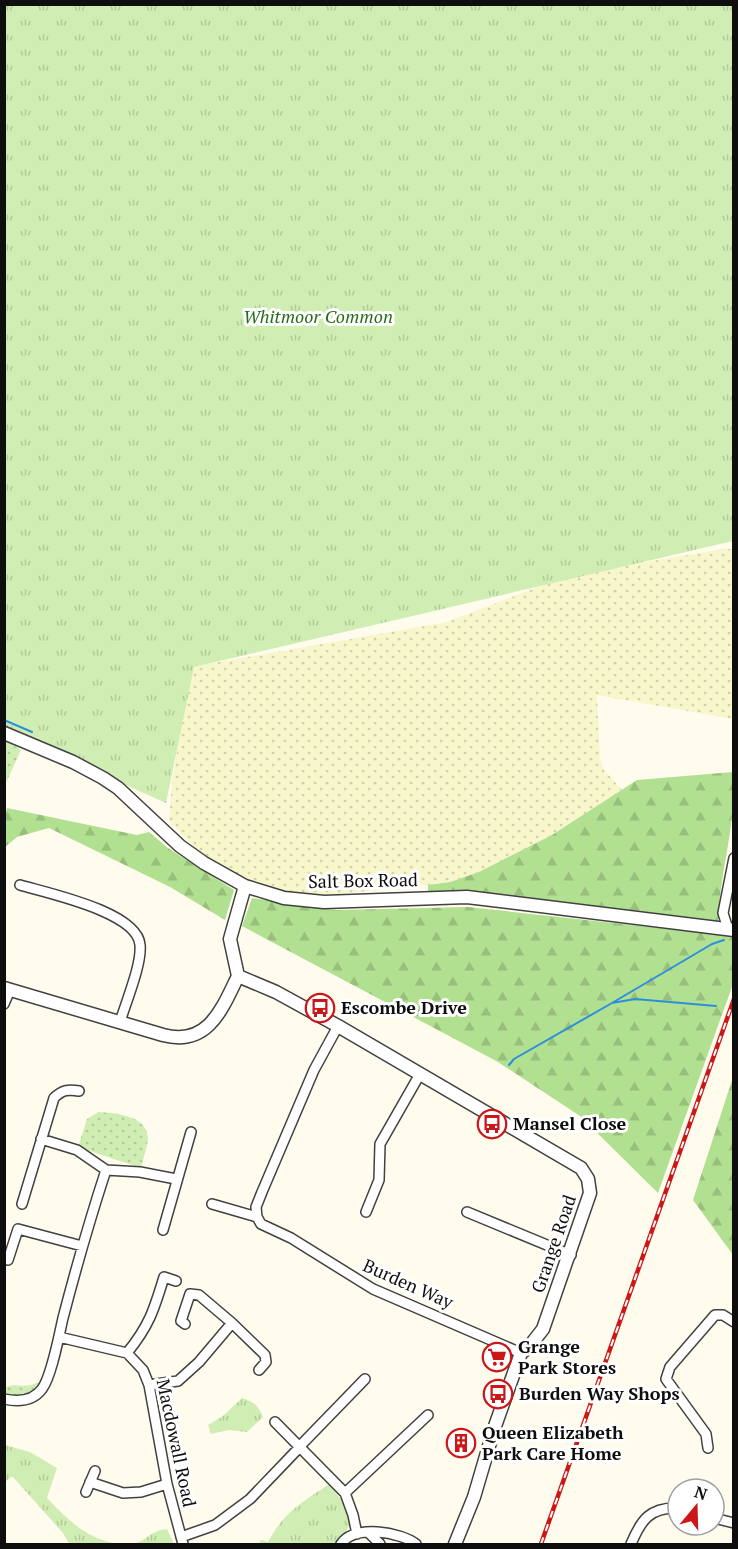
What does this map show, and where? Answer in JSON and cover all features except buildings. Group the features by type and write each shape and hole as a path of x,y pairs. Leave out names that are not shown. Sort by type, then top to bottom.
{"street":[{"name":"Salt Box Road","path":"4,733 73,762 103,778 118,788 180,846 217,872 245,886 284,898 324,902 467,897 731,929"},
{"path":"731,929 723,913 734,858"},
{"path":"20,885 100,910 122,921 140,940 140,956 120,1022"},
{"path":"4,1004 7,989 173,1038 198,1035 209,1026 219,1012 238,976 230,939 245,886"},
{"name":"Grange Road","path":"238,976 276,992 338,1026 580,1168 588,1179 590,1193 571,1255 543,1329 530,1347 521,1353 474,1497 455,1545"},
{"path":"257,1217 256,1207 262,1192 314,1070 338,1026"},
{"path":"366,1212 379,1180 380,1144 420,1074"},
{"path":"22,1204 54,1098 60,1092 68,1089 79,1091"},
{"path":"163,1230 191,1132"},
{"path":"41,1139 77,1150 106,1170 140,1172 176,1179"},
{"path":"4,1399 22,1401 31,1398 42,1389 106,1170"},
{"name":"Burden Way","path":"212,1204 257,1217 261,1224 291,1238 373,1289 521,1353"},
{"path":"467,1212 571,1255"},
{"path":"8,1260 18,1229 82,1246"},
{"path":"59,1337 127,1353 148,1325 164,1277 176,1281"},
{"path":"185,1324 181,1321 190,1294 199,1295 265,1355 266,1362 259,1370"},
{"path":"708,1448 706,1434 666,1379 670,1367 715,1315 723,1315 734,1322"},
{"path":"149,1385 178,1381 199,1362 232,1323"},
{"name":"Macdowall Road","path":"127,1353 143,1370 149,1385 167,1484 182,1541"},
{"path":"182,1541 215,1525 250,1499 365,1380"},
{"path":"345,1493 428,1415"},
{"path":"275,1422 298,1449 345,1493 357,1534"},
{"path":"86,1492 95,1471"},
{"path":"90,1482 123,1493 141,1492 167,1484"},
{"path":"631,1545 639,1525 650,1514 666,1508"},
{"path":"341,1545 345,1539 357,1534 385,1532 416,1545"},
{"path":"369,1533 380,1545"}],"shaded area":[{"path":"733,549 733,719 597,695 600,758 604,770 622,790 552,835 479,872 450,882 318,896 284,891 252,881 225,868 196,849 169,821 172,782 191,667 447,622 569,575"}],"green space":[{"name":"Whitmoor Common","path":"5,5 733,5 733,541 194,667 166,803 5,731"},
{"path":"4,739 21,750 5,785"},
{"path":"733,772 733,808 721,886 718,923 471,892 428,892 428,885 450,882 479,872 552,835 637,780"},
{"path":"7,808 137,835 149,832 168,848 234,890 225,920 170,887 49,828 17,837 5,847"},
{"path":"252,898 336,910 468,907 733,936 733,984 658,1193 580,1116 498,1062 242,926"},
{"path":"733,1077 733,1255 693,1200"},
{"path":"98,1112 129,1117 143,1125 148,1139 141,1168 78,1147 87,1119"},
{"path":"40,1383 33,1390 24,1394 5,1393 5,1388 9,1386"},
{"path":"242,1398 255,1404 263,1417 247,1432 229,1430 211,1434 208,1425 223,1416"},
{"path":"5,1445 30,1452 57,1468 47,1498 79,1528 108,1542 119,1544 69,1544 63,1533 12,1476 5,1482"},
{"path":"329,1484 344,1505 350,1523 336,1544 259,1544 261,1540 268,1542 287,1515"},
{"path":"167,1529 174,1544 133,1544 156,1532"}],"waterway":[{"path":"4,720 32,732"},
{"path":"612,1003 712,944 724,940"},
{"path":"509,1065 514,1059 612,1003 635,999 716,1006"}],"railway":[{"path":"541,1544 734,999"}],"place":[{"name":"Escombe Drive","path":"320,1008"},
{"name":"Mansel Close","path":"492,1124"},
{"name":"Grange Park Stores","path":"497,1357"},
{"name":"Burden Way Shops","path":"498,1394"},
{"name":"Queen Elizabeth Park Care Home","path":"461,1443"}]}
